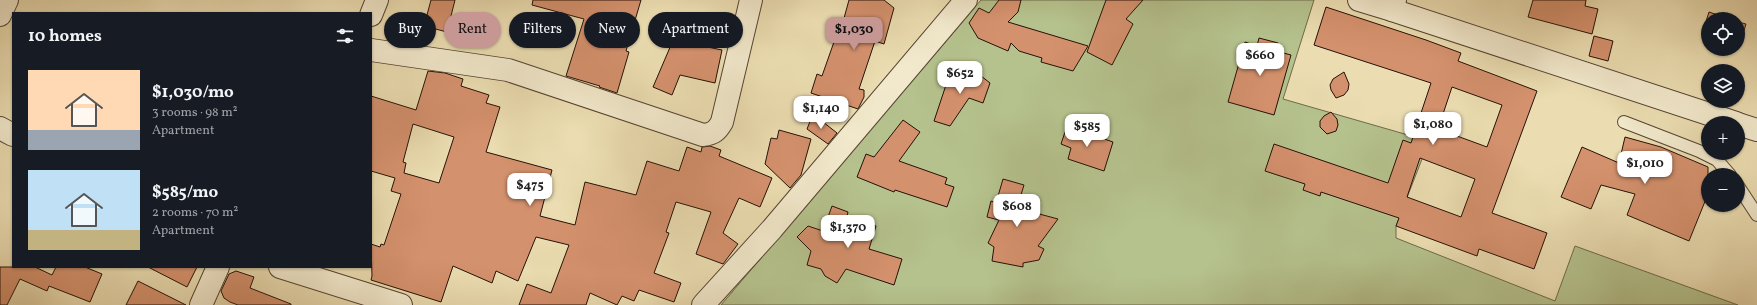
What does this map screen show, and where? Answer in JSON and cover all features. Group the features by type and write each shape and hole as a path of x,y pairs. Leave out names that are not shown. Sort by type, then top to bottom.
{"street":[{"path":"0,15 7,0"},
{"path":"372,12 377,0"},
{"path":"372,50 508,70 702,135 712,134 718,129 722,122 751,0"},
{"path":"703,305 772,229 966,0"},
{"path":"1359,0 1393,5 1717,116"},
{"path":"1745,126 1757,130"},
{"path":"0,128 12,134"},
{"path":"201,305 218,268"},
{"path":"283,268 401,305"}],"lane":[{"path":"1624,122 1705,154 1717,160 1724,168"},
{"path":"1745,197 1757,215"}],"green space":[{"path":"981,0 1314,0 1283,99 1429,141 1396,226 1396,238 1555,301 1575,246 1738,305 721,305"}],"building":[{"path":"431,0 455,0 452,12 444,12 444,31 436,29 436,12 428,12"},
{"path":"533,0 641,0 637,12 584,12 584,19 576,17 576,12 558,12 532,5"},
{"path":"849,0 884,0 894,8 884,44 875,41 859,89 864,90 864,97 858,109 811,93 817,74 822,76 835,39 838,40"},
{"path":"999,0 1021,0 1018,12 1008,22 1088,46 1073,71 1041,62 1042,58 1019,51 1011,43 1008,51 978,38 969,23 979,8 989,13"},
{"path":"1106,0 1143,0 1126,19 1133,24 1112,65 1087,52"},
{"path":"1533,0 1586,0 1585,6 1598,9 1592,34 1528,17"},
{"path":"1326,7 1461,53 1458,61 1537,91 1492,213 1547,233 1534,269 1479,249 1477,256 1396,226 1399,218 1321,192 1320,196 1303,190 1305,184 1265,171 1274,144 1388,183 1403,140 1411,143 1431,83 1314,45","holes":["1452,87 1502,105 1487,147 1438,129","1420,158 1475,179 1461,217 1407,197"]},
{"path":"584,19 584,48 627,48 626,51 629,52 617,93 599,87 600,86 566,76"},
{"path":"1594,36 1613,41 1608,61 1589,56"},
{"path":"1259,38 1278,43 1276,51 1291,55 1274,115 1228,102 1245,42 1257,46"},
{"path":"670,48 713,48 722,50 715,83 680,75 672,95 653,87"},
{"path":"956,70 971,75 976,72 990,83 983,103 969,98 950,126 934,121 950,73 954,74"},
{"path":"428,71 445,73 463,79 461,86 489,95 486,103 500,107 486,152 552,170 540,216 575,225 585,182 636,195 647,161 679,171 687,147 701,152 702,147 710,146 721,150 719,156 772,178 760,207 739,198 723,233 738,244 723,264 696,254 711,212 676,202 666,232 669,233 654,273 681,283 674,302 639,290 634,301 622,296 617,305 590,293 586,305 519,305 527,284 551,293 569,245 536,237 518,281 496,271 492,283 453,266 441,302 371,280 372,244 380,247 381,244 384,245 401,194 391,191 395,178 372,171 372,96 416,110","holes":["413,124 454,137 439,183 404,173 406,163 403,162"]},
{"path":"1344,72 1349,84 1348,90 1344,95 1336,98 1330,85 1333,79"},
{"path":"1331,112 1337,119 1338,125 1336,131 1327,134 1320,127 1320,121 1324,116"},
{"path":"813,114 837,133 828,144 807,129"},
{"path":"903,120 920,132 899,161 947,178 945,184 954,187 947,207 895,190 894,192 857,177 866,154 874,157"},
{"path":"1067,126 1113,142 1104,171 1068,159 1071,148 1061,144"},
{"path":"779,130 811,139 801,175 790,188 765,164 771,138 777,139"},
{"path":"1625,137 1661,147 1708,167 1701,168 1701,211 1689,241 1627,215 1635,194 1601,185 1591,209 1561,197 1582,147 1619,163"},
{"path":"1003,179 1024,185 1017,208 1058,219 1038,246 1044,249 1039,260 1023,263 1023,267 992,261 994,247 988,243 999,220 987,217 991,201 996,203"},
{"path":"832,206 848,212 847,216 876,226 869,249 902,259 894,285 846,269 837,283 825,276 821,269 807,265 811,251 797,237 808,226 823,231"},
{"path":"0,267 37,268 52,275 56,268 87,268 102,274 90,302 49,286 47,291 20,279 7,305 0,305"},
{"path":"150,268 196,268 187,287"},
{"path":"236,271 254,277 250,288 291,305 238,305 230,302 224,298 221,291 229,274"},
{"path":"138,281 186,305 126,305"}]}
